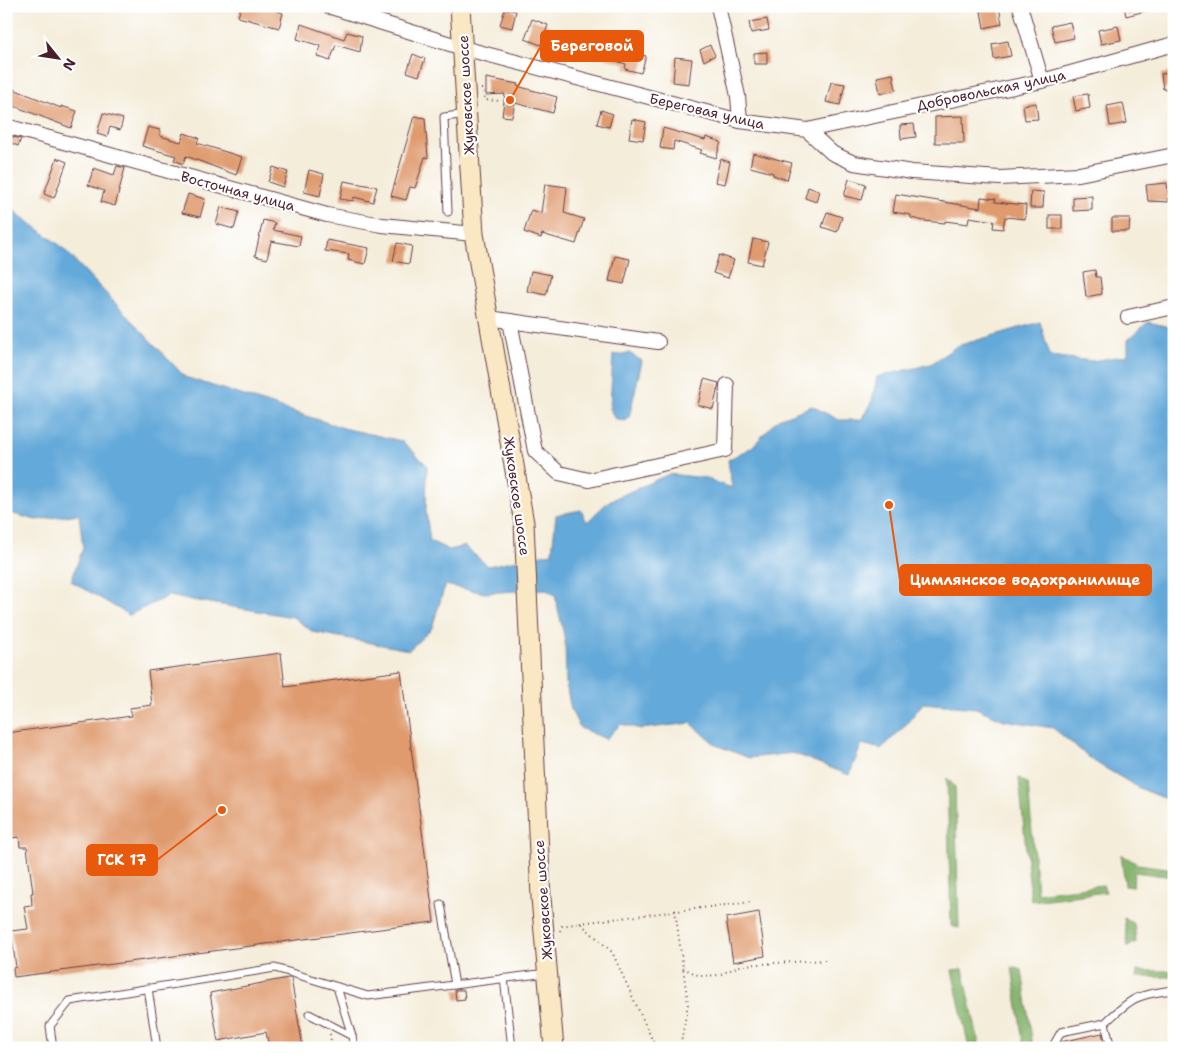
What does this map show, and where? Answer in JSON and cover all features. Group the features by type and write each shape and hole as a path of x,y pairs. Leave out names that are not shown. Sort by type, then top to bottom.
{"main road":[{"name":"Жуковское шоссе","path":"460,6 474,234 524,523 541,898 554,1048"}],"street":[{"name":"Береговая улица","path":"328,6 463,48 740,122 807,130"},
{"path":"718,6 738,96 740,122"},
{"path":"1020,6 1026,32 1042,81"},
{"name":"Добровольская улица","path":"807,130 1042,81 1174,44"},
{"name":"Восточная улица","path":"6,126 327,215 382,225 474,234"},
{"path":"807,130 832,153 854,163 912,172 1000,178 1079,174 1174,155"},
{"path":"1128,317 1174,307"},
{"path":"489,318 658,342"},
{"path":"510,321 535,451 560,473 589,480 725,450 728,385"}],"lane":[{"path":"448,212 444,117 467,114"},
{"path":"441,904 455,985"},
{"path":"53,1048 50,1026 70,1001 275,968 368,996 548,973"},
{"path":"504,978 512,1048"},
{"path":"337,987 354,1048"},
{"path":"148,988 158,1048"},
{"path":"1052,1048 1062,1032 1105,1023 1129,1000 1154,992 1174,990"},
{"path":"309,1014 352,1036"},
{"path":"1105,1023 1110,1048"}],"path":[{"path":"558,934 562,926 580,923 750,902"},
{"path":"675,910 688,1004 680,1048"},
{"path":"580,923 612,952 656,1048"},
{"path":"683,968 700,976 719,975 742,965 826,960"}],"green space":[{"path":"947,778 955,787 959,928 951,926"},
{"path":"1019,778 1028,784 1037,893 1103,885 1106,892 1031,901"},
{"path":"1121,854 1137,864 1174,869 1174,877 1134,872 1133,887 1125,886"},
{"path":"1124,918 1134,924 1136,942 1128,947"},
{"path":"1012,967 1022,970 1033,1048 1024,1048"},
{"path":"963,969 980,1048 969,1048 952,970"},
{"path":"1137,971 1174,971 1174,977 1136,977"}],"water":[{"path":"6,205 62,247 185,377 347,429 402,441 427,465 426,511 430,541 449,550 464,546 488,566 552,553 556,515 581,510 587,522 609,501 669,474 705,478 732,488 728,460 752,447 778,419 812,406 839,420 861,420 872,401 877,377 931,364 957,346 1040,322 1050,356 1092,361 1128,355 1128,340 1148,322 1174,328 1174,802 1139,788 1095,762 1053,728 1004,720 976,708 923,703 904,727 881,749 862,744 849,775 793,753 749,758 716,745 691,723 641,729 621,724 606,739 580,728 571,710 566,683 565,640 555,595 545,589 485,593 445,585 432,628 409,650 313,632 293,617 168,596 129,615 71,581 83,548 79,514 36,520 6,512"},
{"path":"629,353 642,361 629,417 625,421 614,418 610,408 613,355"}],"building":[{"path":"241,6 259,6 283,13 279,28 238,17"},
{"path":"980,6 999,6 1002,24 984,28"},
{"path":"1124,6 1153,6 1153,9 1126,16"},
{"path":"505,9 516,11 512,28 500,25"},
{"path":"532,19 548,25 541,45 525,39"},
{"path":"767,19 769,30 751,33 749,22"},
{"path":"1070,22 1074,38 1055,42 1051,26"},
{"path":"301,24 344,39 347,32 362,36 360,52 336,45 330,61 317,56 321,46 297,39"},
{"path":"1118,26 1121,40 1101,44 1098,30"},
{"path":"584,37 646,56 641,73 625,69 626,64 598,56 597,59 579,52"},
{"path":"1008,41 1011,56 994,59 992,44"},
{"path":"710,45 715,55 704,61 700,50"},
{"path":"767,52 767,64 754,64 754,53"},
{"path":"413,54 425,59 419,76 407,72"},
{"path":"675,57 692,59 689,84 673,82"},
{"path":"1174,72 1174,88 1163,89 1161,74"},
{"path":"893,74 896,90 880,94 877,77"},
{"path":"486,78 518,84 517,86 557,97 553,113 515,103 512,117 502,116 505,94 486,95"},
{"path":"831,82 845,84 840,105 826,102"},
{"path":"6,86 61,108 61,106 77,111 71,128 6,103"},
{"path":"1088,94 1090,108 1076,111 1073,96"},
{"path":"1036,103 1038,119 1025,120 1023,105"},
{"path":"1123,103 1127,123 1110,126 1107,106"},
{"path":"601,110 613,114 609,127 597,124"},
{"path":"103,113 123,119 120,130 110,127 107,137 97,134"},
{"path":"414,116 425,118 428,158 425,157 415,188 410,187 406,200 391,196"},
{"path":"963,116 964,143 935,143 935,117"},
{"path":"632,119 646,122 643,140 629,138"},
{"path":"914,124 916,137 901,139 900,125"},
{"path":"148,127 160,130 160,136 181,142 184,133 199,138 197,143 242,157 236,175 186,156 183,164 174,160 176,156 142,146"},
{"path":"663,128 705,140 706,137 721,142 716,158 700,153 702,150 674,141 673,150 660,148"},
{"path":"10,136 21,139 18,146 8,142"},
{"path":"753,153 792,163 787,180 773,175 773,173 750,167"},
{"path":"57,158 67,162 54,198 44,194"},
{"path":"720,159 730,162 725,184 715,182"},
{"path":"117,166 125,168 115,206 101,202 104,191 88,185 94,168 114,175"},
{"path":"273,167 288,172 283,187 268,182"},
{"path":"309,170 324,174 320,196 304,192"},
{"path":"849,179 866,184 862,200 844,196"},
{"path":"344,181 377,187 373,202 354,197 353,201 340,199"},
{"path":"1167,183 1169,202 1148,201 1146,185"},
{"path":"545,184 567,187 564,213 584,219 576,244 542,234 541,238 524,232 531,210 541,213"},
{"path":"808,187 819,191 816,202 805,198"},
{"path":"1031,191 1044,192 1043,208 1030,208"},
{"path":"188,194 205,199 200,217 182,213"},
{"path":"896,194 980,208 981,197 996,199 995,202 1026,205 1025,219 1005,217 1003,229 993,228 994,221 969,217 968,224 924,221 911,218 911,215 893,212"},
{"path":"1092,196 1092,210 1073,211 1073,197"},
{"path":"221,207 239,212 234,229 216,224"},
{"path":"827,212 842,217 837,232 822,227"},
{"path":"1049,215 1062,215 1062,229 1049,229"},
{"path":"1112,218 1130,218 1129,231 1112,231"},
{"path":"263,220 275,223 273,230 301,236 299,246 271,241 267,259 255,256"},
{"path":"753,239 768,242 762,265 748,262"},
{"path":"327,240 369,248 365,264 348,260 349,254 325,251"},
{"path":"397,243 412,246 409,264 393,261"},
{"path":"719,255 734,260 728,278 713,273"},
{"path":"615,256 630,259 624,284 609,281"},
{"path":"1095,270 1096,277 1100,277 1102,294 1086,297 1083,272"},
{"path":"531,271 551,275 546,295 527,291"},
{"path":"704,379 719,383 713,409 698,405"},
{"path":"281,653 285,687 401,671 434,922 14,977 13,968 16,967 11,931 28,929 24,906 32,905 31,893 33,893 27,847 20,847 19,837 11,838 6,816 6,733 132,716 130,708 152,705 148,671"},
{"path":"759,912 765,956 733,962 726,918"},
{"path":"291,978 303,1048 269,1048 266,1032 218,1041 210,993"},
{"path":"455,990 464,990 465,999 456,1000"},
{"path":"1102,1033 1105,1045 1092,1048 1058,1048 1061,1042"}],"place":[{"name":"Береговой","path":"510,100"},
{"name":"Цимлянское водохранилище","path":"889,505"},
{"name":"ГСК 17","path":"222,810"}]}
